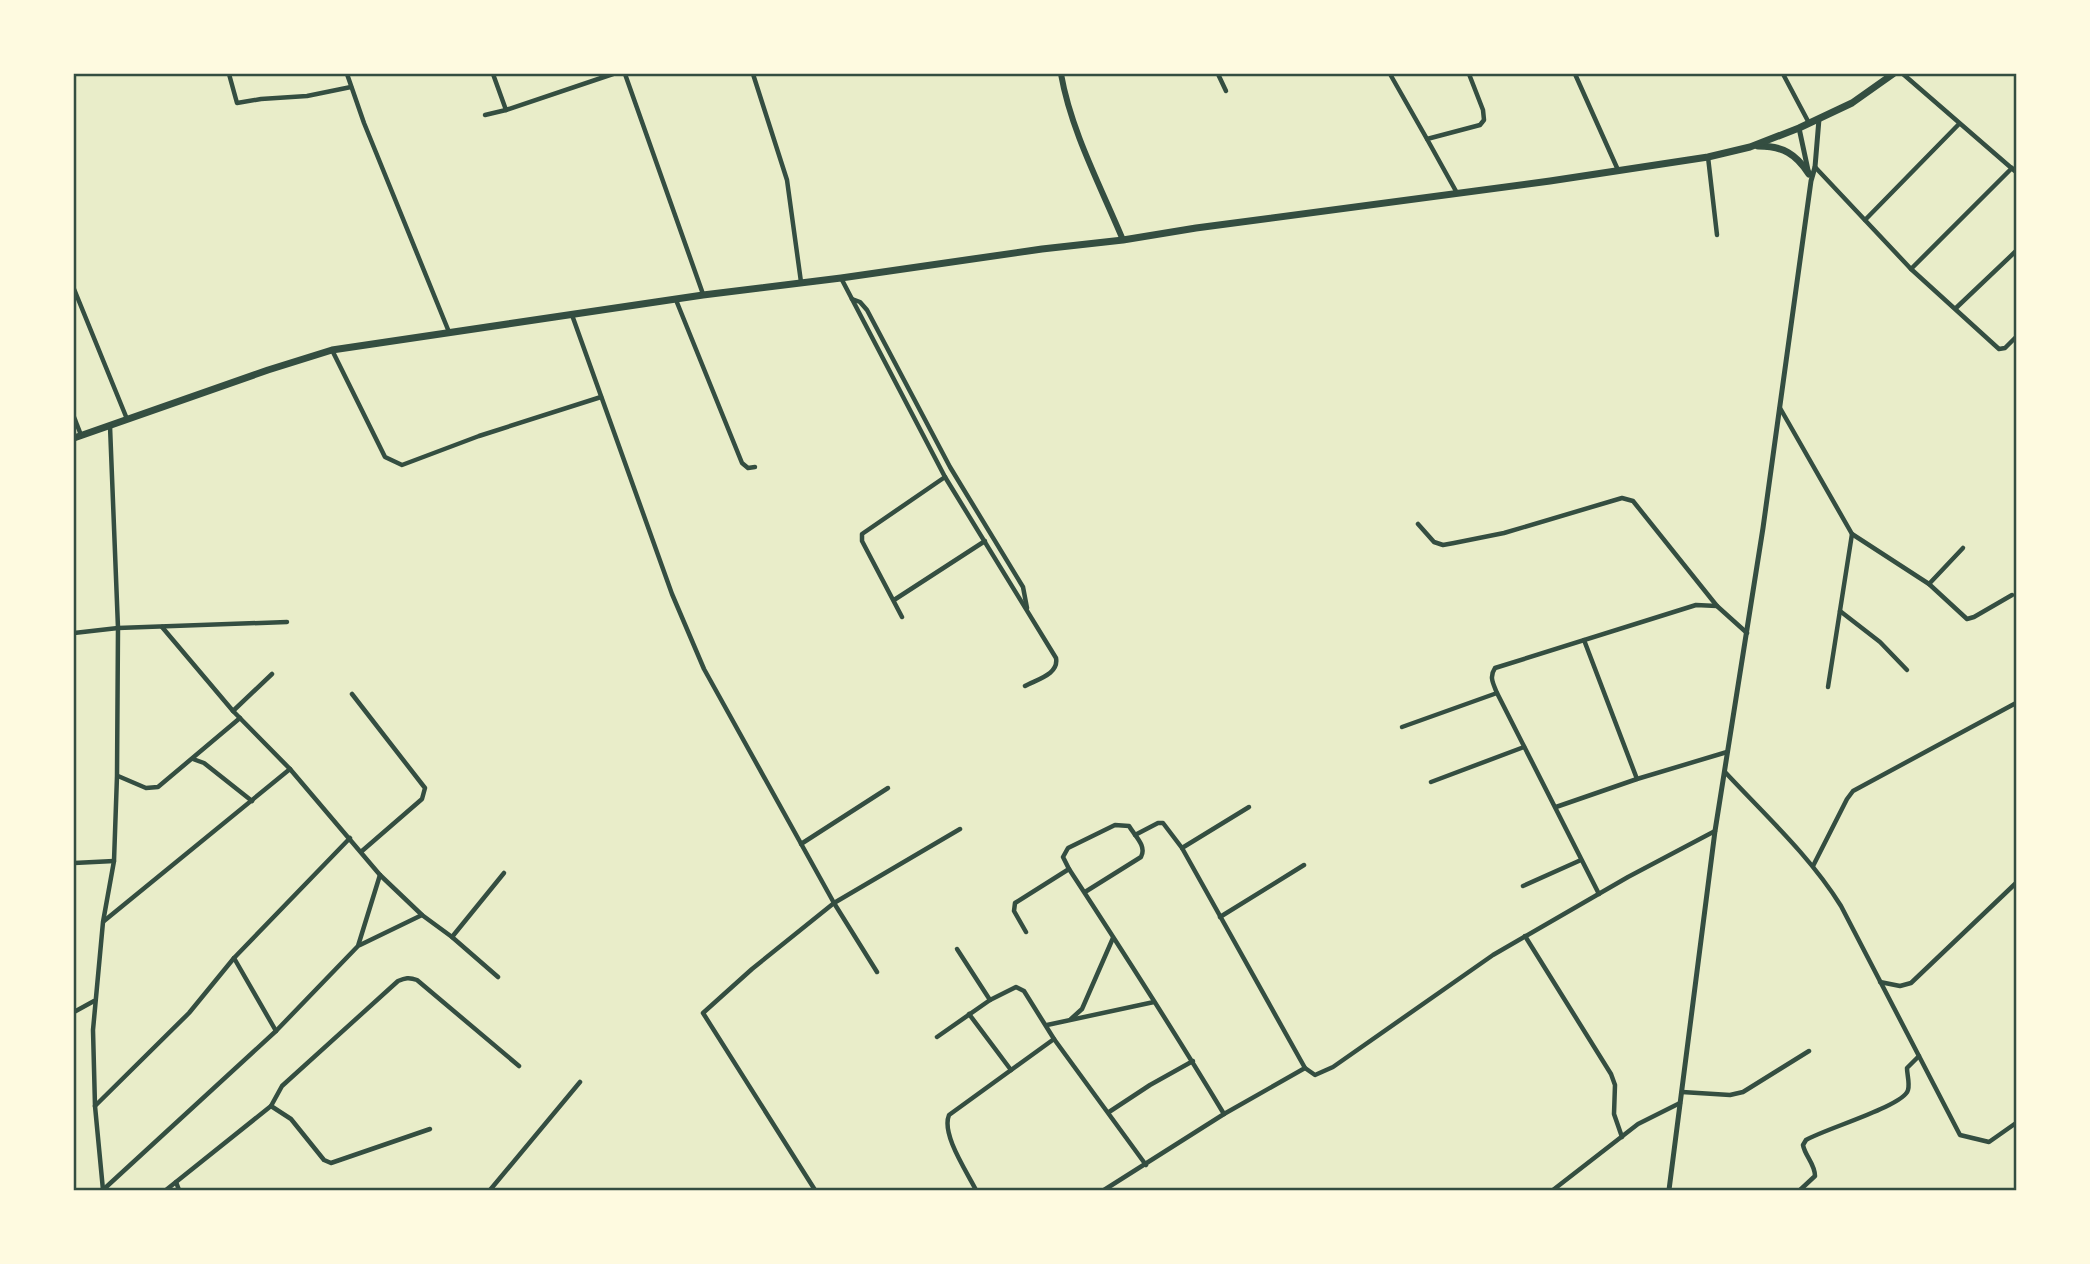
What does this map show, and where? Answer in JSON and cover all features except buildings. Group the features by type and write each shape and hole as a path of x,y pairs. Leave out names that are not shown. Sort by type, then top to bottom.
{"main road":[{"path":"1061,74 1074,120 1123,240"},
{"path":"77,436 268,370 332,351 704,295 1709,158 1751,147 1819,119 1852,103 1893,74"},
{"path":"1751,147 1785,149 1796,157 1810,178"}],"street":[{"path":"229,74 237,103 307,96 351,87"},
{"path":"348,74 450,332"},
{"path":"492,74 506,110"},
{"path":"485,116 613,74"},
{"path":"625,74 704,295"},
{"path":"754,74 788,180 802,282"},
{"path":"1217,74 1226,91"},
{"path":"1390,74 1458,194"},
{"path":"1427,139 1480,125 1484,120 1483,110 1469,74"},
{"path":"1575,74 1619,171"},
{"path":"1783,74 1809,123"},
{"path":"1903,74 2014,170 1911,269"},
{"path":"1669,1191 1715,831 1747,633 1810,178 1815,167 1819,119"},
{"path":"1865,220 1959,124"},
{"path":"1798,128 1810,178"},
{"path":"1709,158 1717,235"},
{"path":"1815,167 1911,269 1999,349 2004,349 2017,337"},
{"path":"1956,309 2017,251"},
{"path":"841,278 945,477 1058,663 1055,670 1025,686"},
{"path":"74,289 127,419"},
{"path":"852,298 867,310 950,467 1023,587 1027,611"},
{"path":"676,300 742,463 748,468 755,467"},
{"path":"572,315 685,628 704,669 834,903 877,972"},
{"path":"332,351 385,457 402,465 479,436 601,397"},
{"path":"1779,407 1852,534 1930,584 1967,619 2012,595"},
{"path":"74,417 77,436"},
{"path":"103,1190 95,1107 93,1030 103,922 114,861 117,776 118,628 110,425"},
{"path":"902,617 862,541 862,534 945,477"},
{"path":"1418,524 1434,542 1443,545 1504,533 1622,498 1633,501 1717,606 1747,633"},
{"path":"1828,687 1852,534"},
{"path":"894,600 985,541"},
{"path":"1930,584 1963,548"},
{"path":"1599,894 1497,693 1491,679 1495,668 1696,605 1717,606"},
{"path":"1840,611 1872,636 1907,670"},
{"path":"74,633 118,628 287,622"},
{"path":"162,627 233,711 290,769 380,875 422,915 498,977"},
{"path":"1584,640 1637,779"},
{"path":"233,711 272,674"},
{"path":"1402,727 1497,693"},
{"path":"352,694 425,788 422,799 362,852"},
{"path":"1813,866 1853,792 2017,703"},
{"path":"117,776 146,788 158,786 240,718"},
{"path":"1431,782 1524,747"},
{"path":"1556,807 1727,752"},
{"path":"193,759 204,763 252,801"},
{"path":"103,922 290,769"},
{"path":"1725,772 1813,866 1842,906 1960,1136 1989,1142 2017,1124"},
{"path":"801,844 888,788"},
{"path":"1182,848 1249,807"},
{"path":"1135,835 1163,823 1182,848 1305,1068 1315,1075 1333,1068 1452,983 1525,936 1715,831"},
{"path":"1085,892 1142,857 1143,846 1129,826 1115,825 1068,848 1063,857 1224,1114"},
{"path":"815,1191 703,1013 752,969 834,903 960,829"},
{"path":"95,1107 189,1013 234,958 350,838"},
{"path":"1523,886 1581,860"},
{"path":"74,863 114,861"},
{"path":"1220,917 1304,865"},
{"path":"1026,932 1014,911 1015,903 1069,869"},
{"path":"452,937 504,873"},
{"path":"358,946 380,875"},
{"path":"1880,982 1900,986 1911,983 2017,883"},
{"path":"103,1190 276,1031 358,946 422,915"},
{"path":"1525,936 1611,1074 1615,1084 1614,1114 1622,1137"},
{"path":"1070,1019 1083,1009 1113,938"},
{"path":"957,949 990,1000"},
{"path":"234,958 276,1031"},
{"path":"166,1191 271,1106 282,1086 404,978 417,980 519,1066"},
{"path":"937,1037 990,1000 1016,987 1024,991 1054,1039 1146,1165"},
{"path":"74,1012 95,1001"},
{"path":"1047,1026 1154,1002"},
{"path":"969,1014 1011,1070"},
{"path":"976,1191 950,1138 946,1122 950,1115 1054,1039"},
{"path":"1682,1092 1730,1095 1743,1092 1809,1051"},
{"path":"1800,1191 1815,1176 1804,1150 1806,1140 1843,1122 1877,1112 1905,1095 1909,1088 1907,1068 1919,1056"},
{"path":"1109,1112 1150,1084 1193,1061"},
{"path":"1104,1191 1224,1114 1305,1068"},
{"path":"489,1191 580,1082"},
{"path":"1553,1191 1622,1137 1654,1115 1681,1102"},
{"path":"271,1106 291,1119 324,1160 331,1163 430,1129"},
{"path":"176,1182 179,1191"}]}
